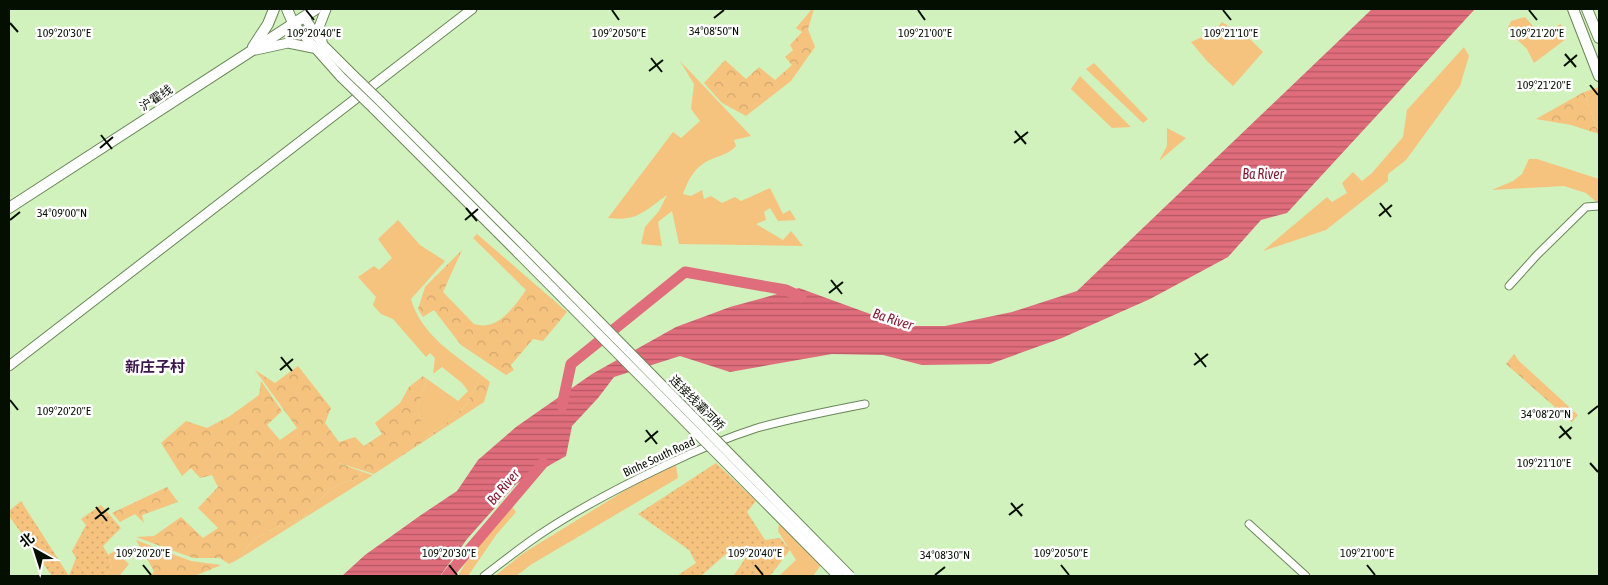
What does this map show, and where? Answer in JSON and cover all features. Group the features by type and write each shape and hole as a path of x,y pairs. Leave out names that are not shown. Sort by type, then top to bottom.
{"highway":[{"path":"251,51 268,24 274,9"},
{"path":"287,9 293,23"},
{"name":"沪霍线","path":"9,208 251,51 293,23 303,13 316,9"},
{"path":"1573,9 1599,76"},
{"path":"1588,9 1599,38"}],"main road":[{"path":"322,43 319,27 326,9"},
{"path":"9,366 472,9"},
{"name":"连接线灞河桥","path":"303,13 322,43 850,576"},
{"name":"连接线灞河桥","path":"293,23 341,77 838,576"},
{"path":"251,51 288,43 314,48"}],"street":[{"path":"1509,286 1537,255 1586,207 1599,206"},
{"name":"Binhe South Road","path":"484,576 567,517 639,478 681,458 757,428 820,412 865,404"},
{"path":"1250,524 1306,576"}],"green space":[{"path":"814,9 808,29 815,47 791,81 746,116 722,103 704,83 725,60 746,79 759,67 775,80 792,65 785,57 793,50 790,45 802,32 796,28"},
{"path":"1525,17 1540,34 1561,24 1566,39 1534,63 1527,49 1507,30 1511,21"},
{"path":"1222,22 1252,41 1263,52 1233,86 1207,61 1191,42 1215,31"},
{"path":"1464,47 1469,56 1460,86 1406,160 1388,174 1388,181 1326,230 1263,251 1327,197 1332,202 1347,193 1342,183 1353,172 1362,181 1372,173 1403,137 1407,110"},
{"path":"680,61 751,136 734,140 736,146 731,151 701,165 690,178 683,194 691,196 702,190 704,199 711,196 722,203 735,197 741,201 770,188 783,214 790,210 796,220 778,221 770,208 764,212 766,220 756,224 783,240 791,231 803,246 679,244 672,211 658,222 662,246 641,244 645,227 659,211 667,195 640,214 618,219 608,218 673,132 681,138 700,121 691,109 694,84"},
{"path":"1094,63 1148,119 1143,123 1086,69"},
{"path":"1080,76 1131,127 1112,128 1071,89"},
{"path":"1599,87 1599,134 1584,92"},
{"path":"1584,92 1599,134 1571,125 1536,119"},
{"path":"1167,128 1186,138 1159,161 1167,146"},
{"path":"1529,159 1537,159 1599,179 1599,204 1586,193 1564,186 1492,190 1513,181 1522,174"},
{"path":"398,220 420,245 445,261 411,299 416,312 422,323 440,343 481,375 466,405 444,425 422,440 422,424 417,408 427,379 458,401 468,391 462,383 442,367 433,374 435,358 430,353 426,357 393,319 381,314 373,305 376,297 358,277 374,266 379,270 392,258 378,239"},
{"path":"477,234 567,312 543,341 533,339 511,365 514,370 506,375 461,345 434,310 423,317 418,309 425,287 462,250 443,292 474,324 485,325 499,321 518,301 526,290 473,238"},
{"path":"1514,354 1519,361 1578,415 1572,422 1506,364"},
{"path":"298,366 331,408 325,423 339,442 355,437 364,446 382,434 375,423 400,403 409,387 423,376 427,379 417,408 422,424 422,440 444,425 466,405 481,375 490,382 484,402 374,474 336,462 363,472 354,480 344,482 331,489 302,519 278,527 254,539 237,560 229,564 220,558 193,558 136,537 154,536 181,517 203,538 218,528 198,508 218,487 212,475 200,478 191,468 182,476 161,443 186,421 207,428 230,416 259,395 261,381 282,411 267,425 280,440 297,428 255,370 275,383"},
{"path":"716,463 756,501 747,512 765,540 780,538 790,550 770,576 734,575 751,550 735,546 701,576 677,576 696,563 689,550 638,514"},
{"path":"676,465 678,478 532,564 516,576 495,576 522,554 637,483"},
{"path":"363,472 373,475 237,560 254,539 278,527 302,519 331,489 344,482 354,480"},
{"path":"167,487 178,502 142,515 144,523 135,514 120,522 112,513"},
{"path":"21,501 69,576 52,576 9,516 9,511"},
{"path":"510,504 516,512 496,535 468,576 458,576 465,564"},
{"path":"101,505 121,528 103,546 112,567 105,576 69,576 76,558 72,551 86,525 81,519"},
{"path":"779,524 821,565 813,576 779,576 796,560 778,531"},
{"path":"136,540 191,561 221,565 195,576 151,576 154,571"},
{"path":"115,551 129,564 121,576 105,576 112,567 108,555"}],"water":[{"name":"Ba River","path":"1372,9 1475,9 1287,213 1261,220 1228,257 1150,299 1062,338 990,364 922,365 883,355 832,354 730,372 680,356 614,377 598,398 572,426 566,456 516,484 467,539 440,576 342,576 365,555 457,491 478,460 516,427 592,374 676,327 730,307 799,288 903,326 945,326 1012,312 1077,291"}],"waterway":[{"name":"Ba River","path":"562,406 571,364 685,272 786,290 801,297"},
{"name":"Ba River","path":"447,576 543,463"}],"district":[{"name":"新庄子村","path":"155,366"}]}
